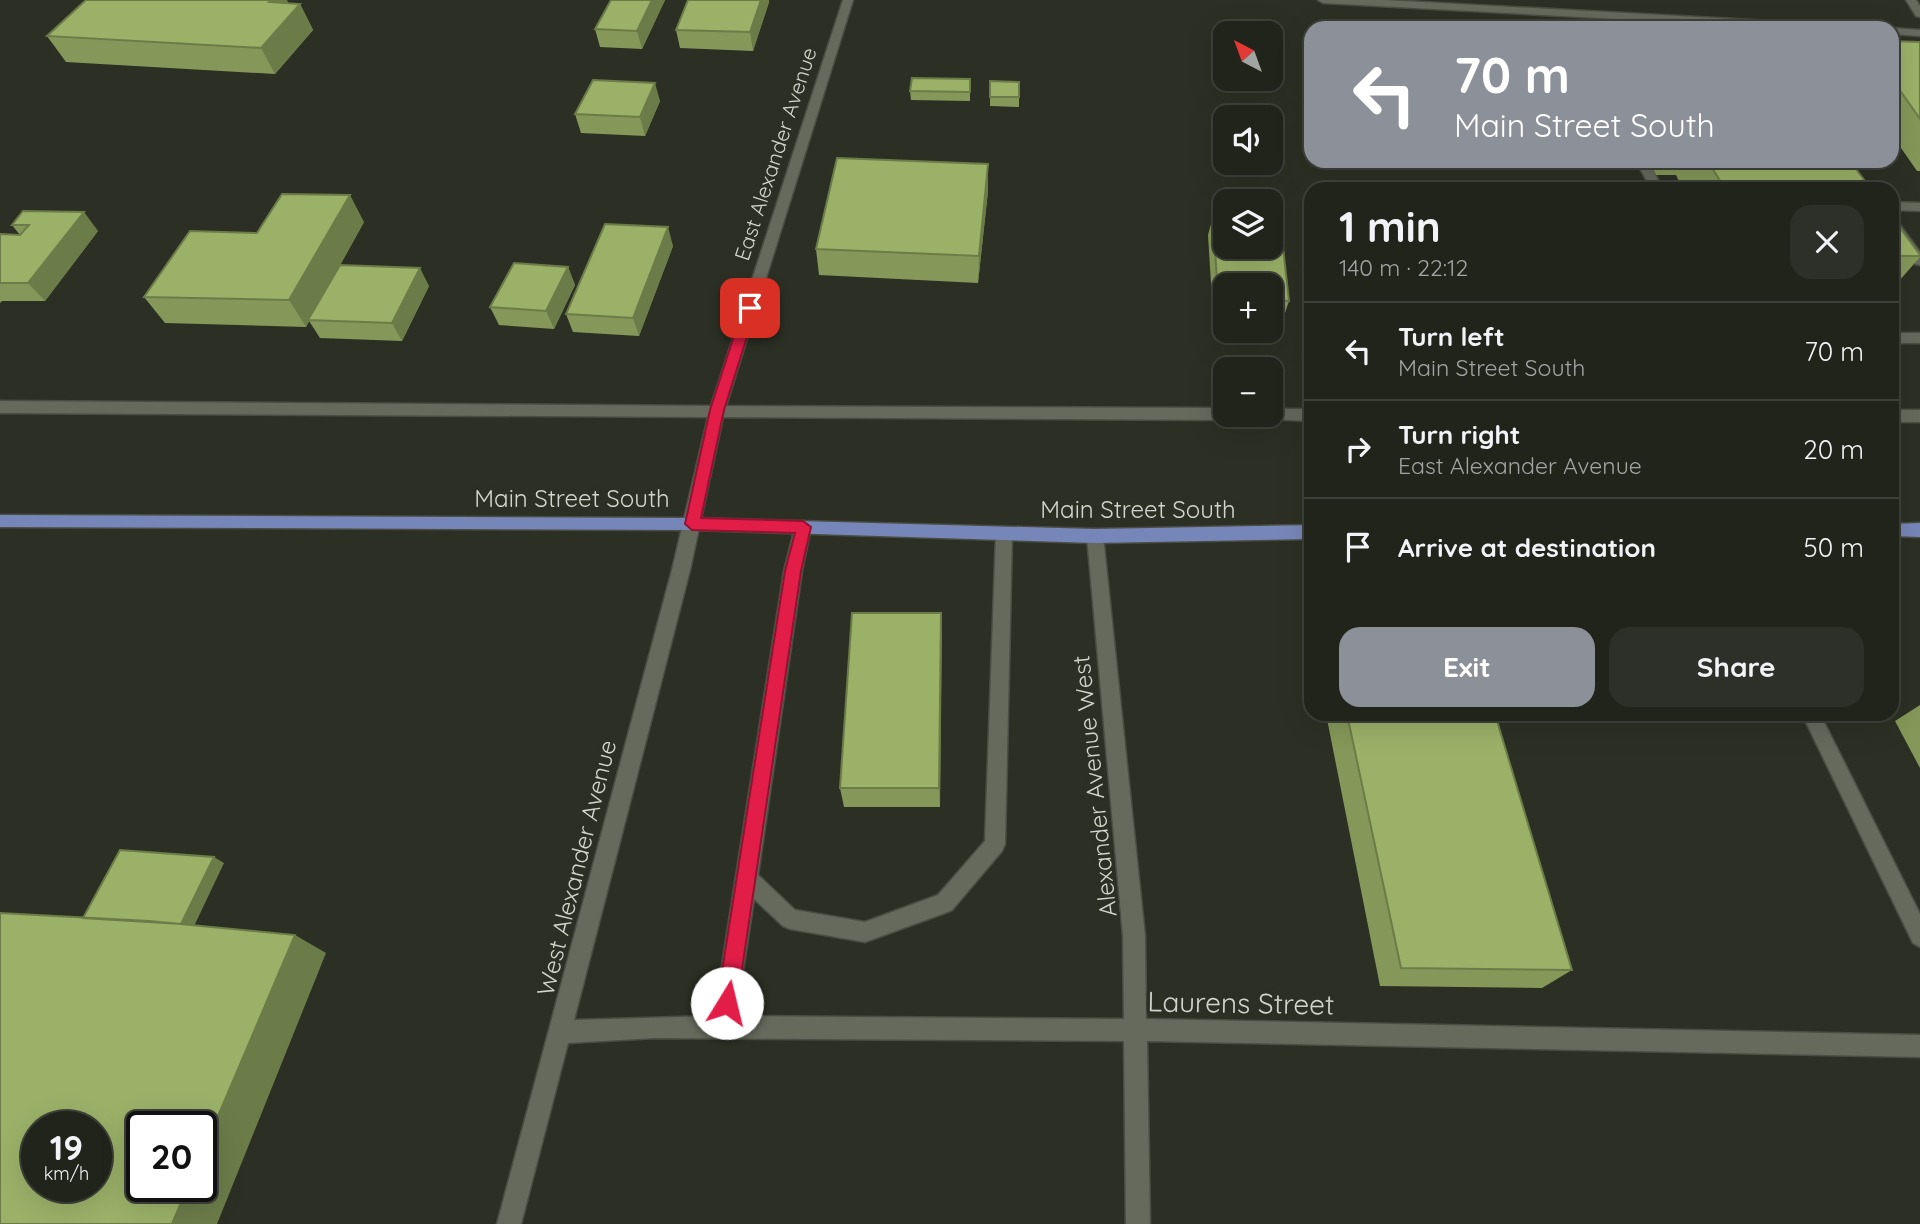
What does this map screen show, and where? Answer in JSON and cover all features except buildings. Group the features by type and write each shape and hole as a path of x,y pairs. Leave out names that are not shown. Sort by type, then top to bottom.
{"main road":[{"name":"Main Street South","path":"0,521 692,524 1095,536 1304,532"},
{"path":"1899,530 1920,530"}],"street":[{"name":"East Alexander Avenue","path":"692,524 717,410 848,0"},
{"path":"1323,0 1690,21"},
{"path":"1911,0 1920,14"},
{"path":"1899,32 1920,33"},
{"path":"1899,206 1920,207"},
{"path":"1899,233 1920,261"},
{"path":"1899,338 1920,338"},
{"path":"0,407 1213,414"},
{"path":"1283,415 1304,415"},
{"path":"1899,416 1920,416"},
{"name":"West Alexander Avenue","path":"509,1224 562,1032 692,524"},
{"path":"723,1028 793,571 803,527"},
{"path":"747,878 790,919 865,932 945,903 995,844 1003,534"},
{"name":"Alexander Avenue West","path":"1095,536 1134,936 1138,1224"},
{"path":"1814,721 1920,936"},
{"name":"Laurens Street","path":"562,1032 723,1028 1137,1030 1920,1046"}],"route":[{"path":"727,1003 793,571 803,527 692,524 717,410 750,308"}]}
